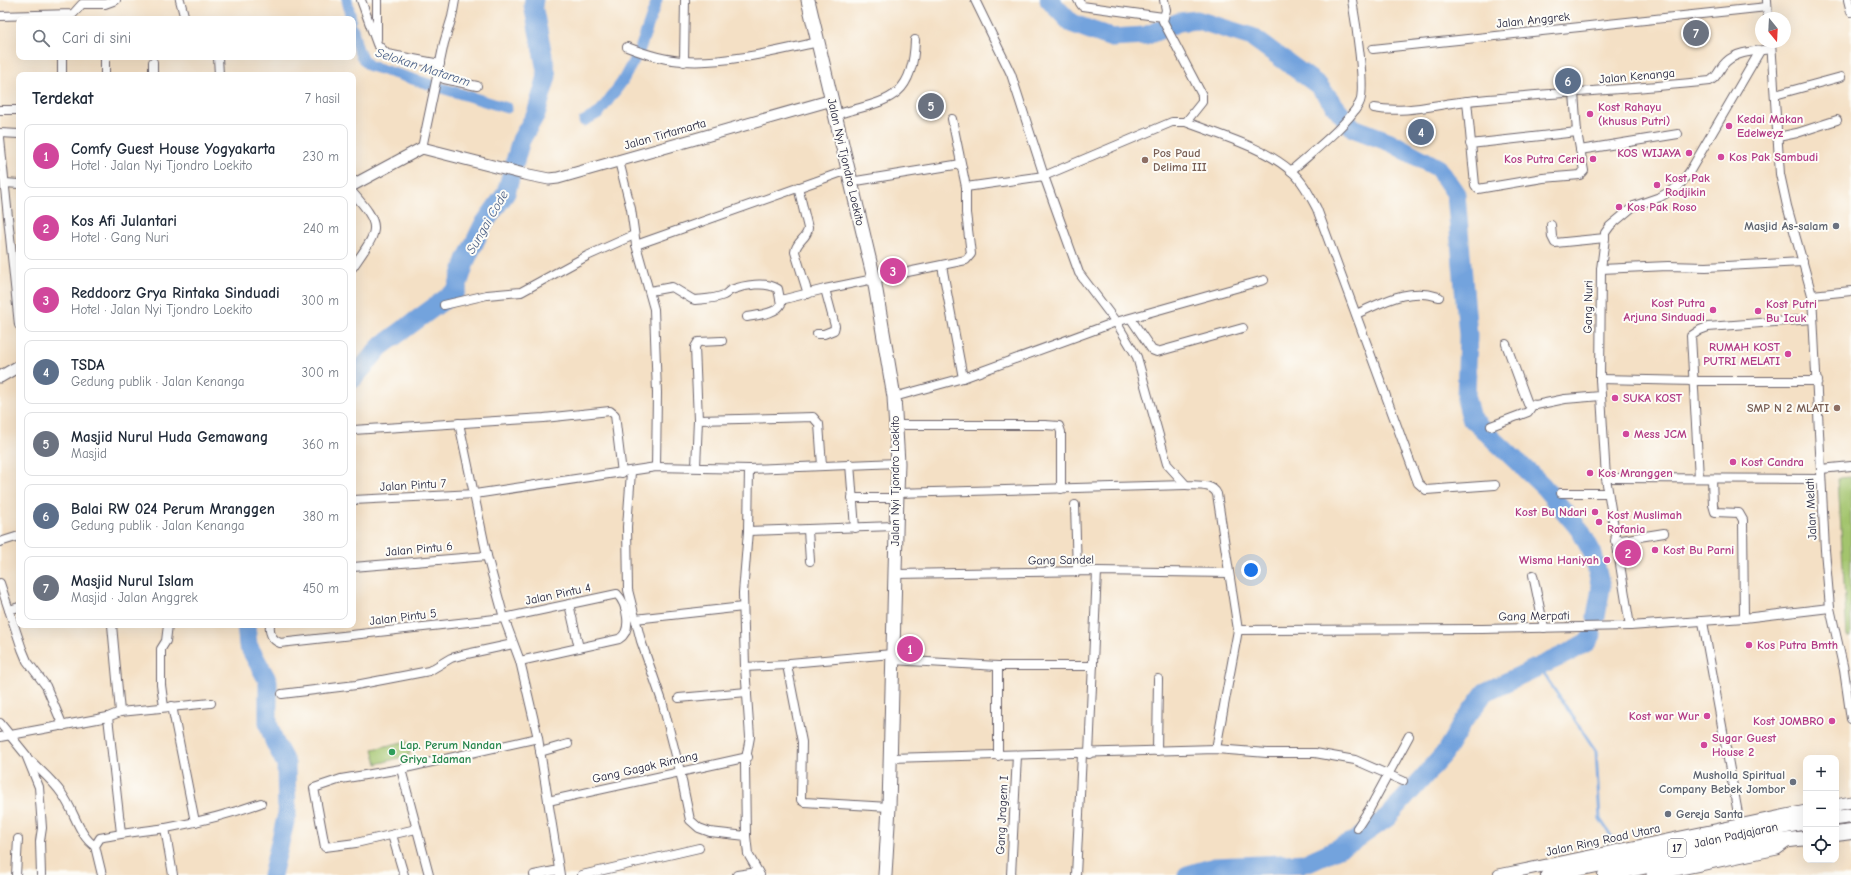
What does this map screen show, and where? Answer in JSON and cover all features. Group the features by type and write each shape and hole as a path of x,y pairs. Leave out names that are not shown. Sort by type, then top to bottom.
{"highway":[{"path":"1839,818 1851,816"},
{"name":"Jalan Padjajaran","path":"1548,875 1741,829 1803,822"},
{"path":"1839,834 1851,832"},
{"name":"Jalan Padjajaran","path":"1605,875 1742,846 1803,838"}],"main road":[{"name":"Jalan Nyi Tjondro Loekito","path":"808,0 874,279 894,397 897,426 898,462 895,526 889,807 885,875"}],"street":[{"path":"0,16 73,14 82,4 105,4 116,0"},
{"path":"180,0 184,16"},
{"path":"361,0 377,44 387,54 440,64"},
{"path":"377,0 377,44"},
{"path":"356,183 422,148 455,0"},
{"path":"684,62 685,0"},
{"path":"974,0 1011,74 1044,176 1079,273 1116,322 1137,357 1168,464 1186,485"},
{"path":"1078,0 1082,6 1164,20"},
{"path":"1164,0 1166,10 1164,20 1171,37 1202,95 1202,102 1186,122"},
{"path":"1291,171 1338,128 1361,102 1358,35 1352,0"},
{"path":"1848,0 1851,12"},
{"name":"Jalan Anggrek","path":"1373,48 1767,3"},
{"path":"835,114 882,101 898,93 907,80 914,58 915,40"},
{"path":"627,47 646,54 684,62 767,54 818,42"},
{"name":"Jalan Kenanga","path":"1374,108 1395,110 1467,101 1645,88 1710,81 1715,78 1725,62 1735,55 1760,51 1767,48"},
{"name":"Jalan Melati","path":"1771,48 1780,174 1787,206 1812,295 1830,608 1848,675 1851,719"},
{"name":"Gang Nuri","path":"1630,626 1615,541 1606,478 1600,379 1601,269 1605,233 1610,226 1634,206 1660,197 1679,186 1690,171 1760,51"},
{"path":"62,60 62,72"},
{"path":"105,60 105,72"},
{"path":"218,60 220,72"},
{"path":"153,62 153,72"},
{"path":"437,78 477,86"},
{"path":"1775,95 1841,78"},
{"path":"1467,101 1475,185 1478,189 1543,178 1578,177 1584,171 1577,132 1574,93"},
{"name":"Jalan Tirtamarta","path":"422,148 524,174 549,179 558,178 832,100"},
{"path":"0,110 16,110"},
{"path":"781,300 825,289 942,266 966,260 972,254 966,213 966,187 952,119"},
{"path":"1778,137 1797,133 1837,120"},
{"path":"966,187 1044,176 1172,122 1186,122 1263,153 1291,171 1305,187 1317,209 1418,483 1426,490 1495,484"},
{"path":"1470,144 1577,132"},
{"path":"0,133 16,134"},
{"path":"1580,150 1678,134"},
{"path":"0,139 5,183 4,208 16,283"},
{"path":"619,161 631,209 636,245 654,309 657,393 656,468"},
{"path":"636,245 798,187 849,176 961,164"},
{"path":"5,183 16,184"},
{"path":"798,187 808,228 806,234 796,246 796,252 808,294"},
{"path":"356,197 374,221 374,231 356,262"},
{"path":"1550,225 1552,237 1555,243 1605,238"},
{"path":"444,305 488,295 520,292 587,256 634,235"},
{"path":"1601,269 1668,266 1706,267 1803,262"},
{"path":"942,266 963,378"},
{"path":"894,397 963,378 1116,322 1131,319 1264,280"},
{"path":"650,291 672,287 695,300 718,297 739,287 758,285 776,288 781,300 781,305 776,310 747,317"},
{"path":"817,334 824,334 834,330 835,326 825,289"},
{"path":"1812,295 1851,291"},
{"path":"1356,314 1404,294 1428,294 1439,297"},
{"path":"1131,319 1152,350 1157,352 1243,328"},
{"path":"1699,478 1694,381 1690,342 1691,336 1694,332 1708,327 1813,319"},
{"path":"696,467 698,420 695,347 698,342 722,341"},
{"path":"1506,344 1526,399 1532,406"},
{"path":"0,377 16,368"},
{"path":"1600,379 1694,381 1818,380"},
{"path":"1491,426 1528,412 1532,406 1565,399 1601,396"},
{"path":"356,430 613,412 615,415 622,473"},
{"path":"698,420 813,417 819,424 822,466"},
{"path":"459,423 488,556 504,618 520,661 534,739 540,752 558,872 534,875"},
{"path":"897,426 1059,426 1061,432 1061,489"},
{"name":"Jalan Pintu 7","path":"356,500 475,494 656,468 696,467 749,469 898,462"},
{"path":"850,464 855,528"},
{"path":"1821,469 1851,466"},
{"path":"737,875 759,873 748,854 746,836 745,764 748,757 750,737 745,667 743,607 748,531 749,469"},
{"path":"631,472 627,527 626,568 628,590 635,619 662,701 691,822 699,828 710,832 746,836"},
{"path":"1606,478 1822,479"},
{"path":"1712,479 1713,505 1715,512 1739,513 1743,520 1744,618"},
{"path":"852,498 897,495 1186,485 1209,487 1215,490 1238,630 1216,749"},
{"path":"1561,493 1608,493"},
{"path":"1075,505 1077,572"},
{"path":"748,531 895,526"},
{"path":"808,530 810,561"},
{"path":"1615,541 1664,533"},
{"path":"0,542 16,537"},
{"name":"Jalan Pintu 6","path":"356,567 488,556"},
{"path":"1076,875 1093,666 1097,571"},
{"name":"Gang Sandel","path":"895,574 1097,571 1228,573"},
{"path":"1533,575 1544,628"},
{"path":"0,583 27,661 46,686 63,726"},
{"name":"Jalan Pintu 4","path":"504,618 617,594 622,599 628,628 625,635 619,639 579,648"},
{"path":"520,661 579,648 569,604"},
{"path":"635,619 743,607"},
{"path":"9,610 16,608"},
{"name":"Gang Merpati","path":"1238,630 1630,626 1703,622 1830,608"},
{"name":"Jalan Pintu 5","path":"270,628 270,634 280,643 504,618"},
{"path":"1703,622 1741,829"},
{"path":"112,628 120,712"},
{"path":"168,628 166,641 161,649 161,685 168,707 195,822"},
{"path":"282,694 356,685 429,671 462,655 513,644"},
{"path":"745,667 892,657 998,666 1093,666"},
{"path":"787,665 802,742 801,800 804,802 889,807"},
{"path":"998,666 998,756"},
{"path":"1157,751 1158,679"},
{"path":"679,698 747,692"},
{"path":"4,736 108,717 120,712 211,703"},
{"path":"108,717 121,833"},
{"path":"0,723 4,736 26,755 62,794 91,844 102,875"},
{"path":"1357,828 1370,808 1409,736"},
{"path":"416,829 392,835 325,847 313,791 317,786 341,779 401,769 534,739"},
{"path":"540,752 568,744"},
{"path":"890,758 1086,754 1216,749 1267,753 1316,753 1355,760 1388,773 1403,781"},
{"path":"26,755 35,772 39,787 42,828 40,841 41,875"},
{"name":"Gang Jragem I","path":"1011,875 1017,755"},
{"name":"Gang Gagak Rimang","path":"548,801 748,757"},
{"path":"401,769 429,875"},
{"path":"1839,804 1851,802"},
{"path":"91,844 100,838 121,833 165,828 195,822 229,814 261,803"},
{"name":"Jalan Ring Road Utara","path":"1499,875 1741,829 1803,812"},
{"path":"165,828 173,875"},
{"path":"392,835 404,875"},
{"path":"16,875 18,839"},
{"path":"1652,875 1777,849 1790,840"},
{"path":"582,875 699,848"}],"green space":[{"path":"1851,477 1851,637 1847,637 1838,478"},
{"name":"Lap. Perum Nandan Griya Idaman","path":"407,741 410,755 377,764 373,749"}],"waterway":[{"name":"Selokan Mataram","path":"347,0 350,16"},
{"name":"Sungai Code","path":"356,375 380,347 456,291 466,260 483,225 506,193 521,140 536,114 547,76 533,5 534,0"},
{"name":"Selokan Mataram","path":"584,121 599,113 622,82 640,49 657,0"},
{"path":"1049,0 1071,23 1112,38 1145,36 1179,22 1197,20 1252,37 1318,85 1353,128 1390,142 1438,168 1456,194 1468,335 1466,399 1471,418 1543,486 1580,530 1593,554 1601,588 1596,617"},
{"name":"Selokan Mataram","path":"356,41 360,54 370,66 507,108"},
{"name":"Sungai Code","path":"246,628 248,645 268,681 268,723 274,741 286,764 287,814 272,875"},
{"path":"1187,875 1214,867 1306,863 1354,841 1387,818 1444,754 1463,722 1485,692 1568,653 1587,642 1592,635"},
{"path":"1539,667 1596,751 1600,819 1614,840"}],"place":[{"name":"Masjid Nurul Islam","path":"1696,33"},
{"name":"Balai RW 024 Perum Mranggen","path":"1568,81"},
{"name":"Masjid Nurul Huda Gemawang","path":"931,106"},
{"name":"Kost Rahayu (khusus Putri)","path":"1590,114"},
{"name":"Kedai Makan Edelweyz","path":"1729,126"},
{"name":"TSDA","path":"1421,132"},
{"name":"KOS WIJAYA","path":"1689,153"},
{"name":"Kos Pak Sambudi","path":"1721,157"},
{"name":"Kos Putra Ceria","path":"1593,159"},
{"name":"Pos Paud Delima III","path":"1145,160"},
{"name":"Kost Pak Rodjikin","path":"1657,185"},
{"name":"Kos Pak Roso","path":"1619,207"},
{"name":"Masjid As-salam","path":"1836,226"},
{"name":"Reddoorz Grya Rintaka Sinduadi","path":"893,271"},
{"name":"Kost Putra Arjuna Sinduadi","path":"1713,310"},
{"name":"Kost Putri Bu Icuk","path":"1758,311"},
{"name":"RUMAH KOST PUTRI MELATI","path":"1788,354"},
{"name":"SUKA KOST","path":"1615,398"},
{"name":"SMP N 2 MLATI","path":"1837,408"},
{"name":"Mess JCM","path":"1626,434"},
{"name":"Kost Candra","path":"1733,462"},
{"name":"Kos Mranggen","path":"1590,473"},
{"name":"Kost Bu Ndari","path":"1595,512"},
{"name":"Kost Muslimah Rafania","path":"1599,522"},
{"name":"Kost Bu Parni","path":"1655,550"},
{"name":"Kos Afi Julantari","path":"1628,553"},
{"name":"Wisma Haniyah","path":"1607,560"},
{"name":"Kos Putra Bmth","path":"1749,645"},
{"name":"Comfy Guest House Yogyakarta","path":"910,649"},
{"name":"Kost war Wur","path":"1707,716"},
{"name":"Kost JOMBRO","path":"1832,721"},
{"name":"Sugar Guest House 2","path":"1704,745"},
{"name":"Lap. Perum Nandan Griya Idaman","path":"392,752"},
{"name":"Musholla Spiritual Company Bebek Jombor","path":"1793,782"},
{"name":"Gereja Santa","path":"1668,814"}]}
